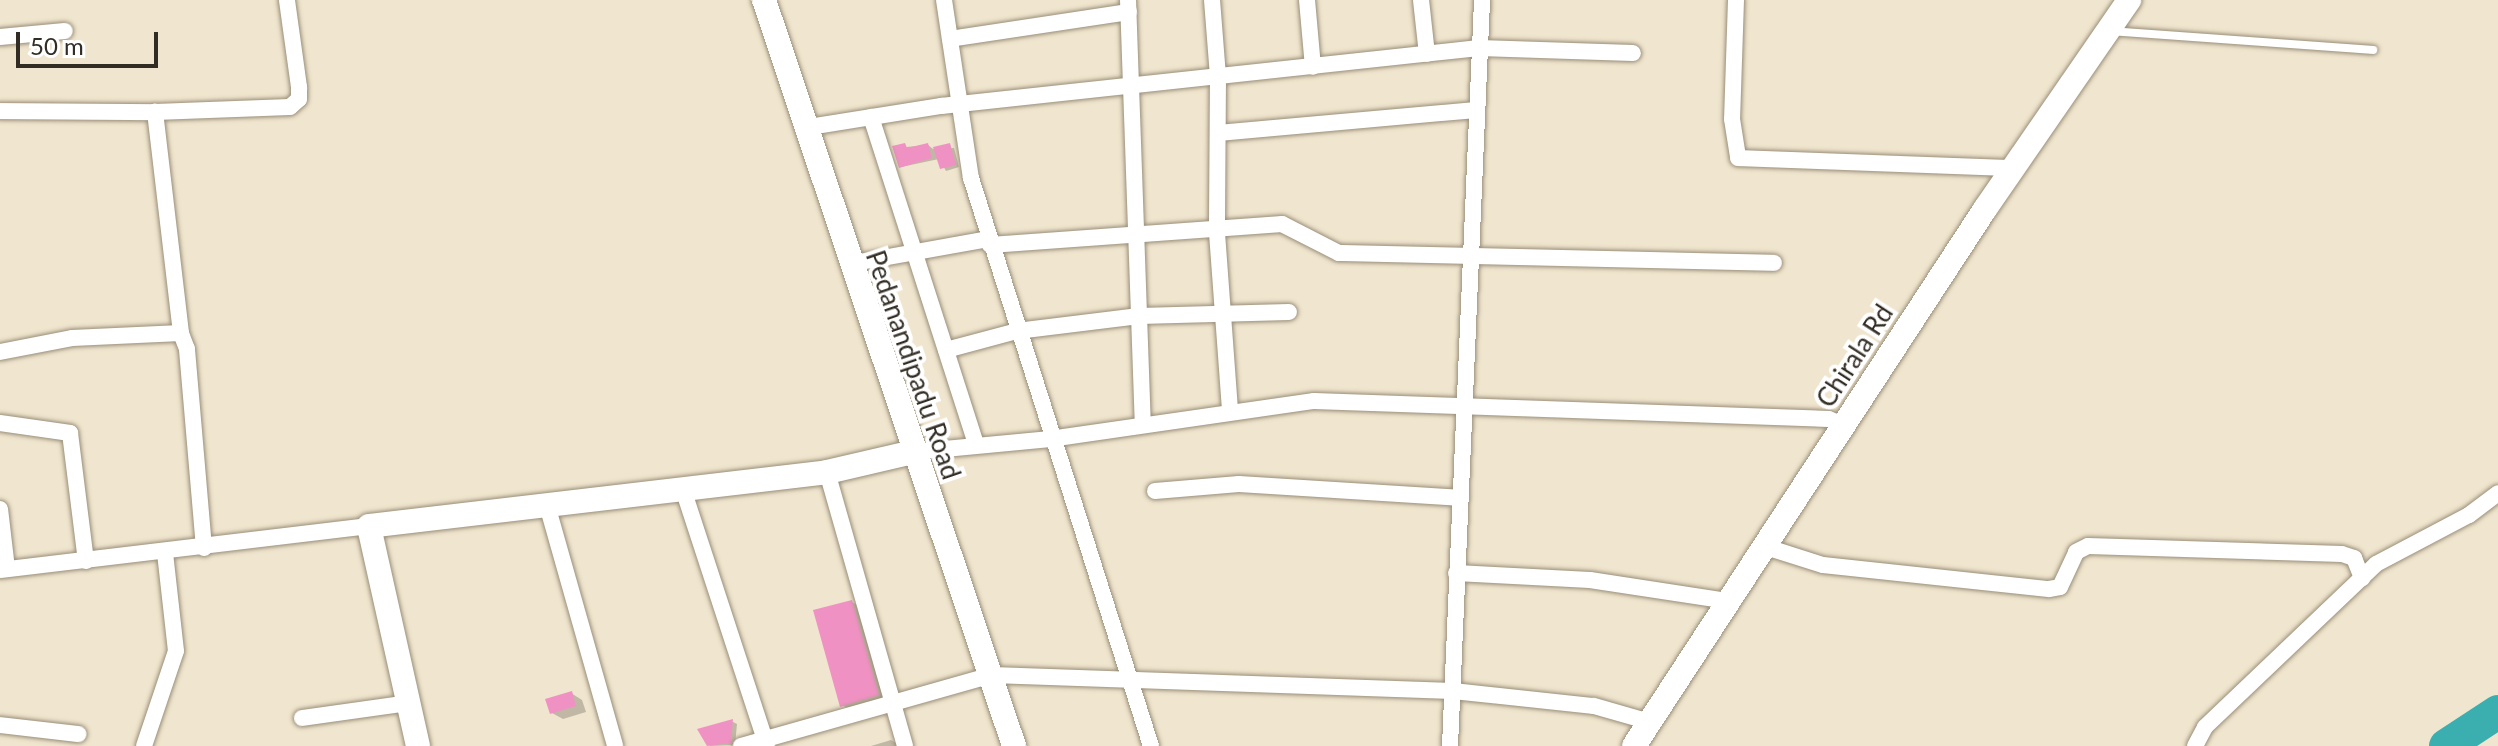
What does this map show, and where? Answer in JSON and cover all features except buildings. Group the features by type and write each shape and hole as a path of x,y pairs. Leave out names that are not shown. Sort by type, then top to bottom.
{"main road":[{"name":"Pedanandipadu Road","path":"764,0 803,128 1014,746"},
{"name":"Chirala Rd","path":"1634,746 1843,425 2129,0"},
{"path":"418,746 369,526 827,472 913,452"}],"street":[{"path":"0,111 155,112 290,107 299,99 299,87 287,0"},
{"path":"944,0 956,104 989,242 1151,746"},
{"path":"1212,0 1218,77 1218,225 1230,412"},
{"path":"1307,0 1313,67"},
{"path":"1421,0 1427,54"},
{"path":"1450,746 1482,0"},
{"path":"1736,0 1732,119 1738,158 2014,168"},
{"path":"950,39 1129,6 1143,425"},
{"path":"0,37 65,31"},
{"path":"803,128 956,104 1479,48 1633,53"},
{"path":"1218,133 1476,110"},
{"path":"155,112 181,333 187,349 204,548"},
{"path":"871,117 976,445"},
{"path":"849,264 914,251 989,242 1218,225 1282,224 1339,253 1774,263"},
{"path":"946,350 1017,331 1139,316 1289,312"},
{"path":"0,352 72,338 181,333"},
{"path":"913,452 1050,439 1314,401 1829,419 1843,425"},
{"path":"0,423 70,433 86,561"},
{"path":"827,472 905,746"},
{"path":"1155,491 1239,484 1459,498"},
{"path":"683,489 766,743"},
{"path":"2195,746 2205,727 2385,557 2469,515 2498,493"},
{"path":"547,505 615,746"},
{"path":"0,509 3,569 165,553 369,526"},
{"path":"1763,546 1823,565 2049,589 2060,587 2076,552 2088,546 2342,554 2354,558 2362,578"},
{"path":"144,746 176,651 165,553"},
{"path":"1456,573 1590,580 1728,601"},
{"path":"741,746 766,743 892,701 992,675 1453,691 1594,706 1650,722"},
{"path":"302,718 409,703"},
{"path":"0,725 78,734"}],"lane":[{"path":"2108,31 2373,50"}],"waterway":[{"path":"2446,746 2498,712"}]}
